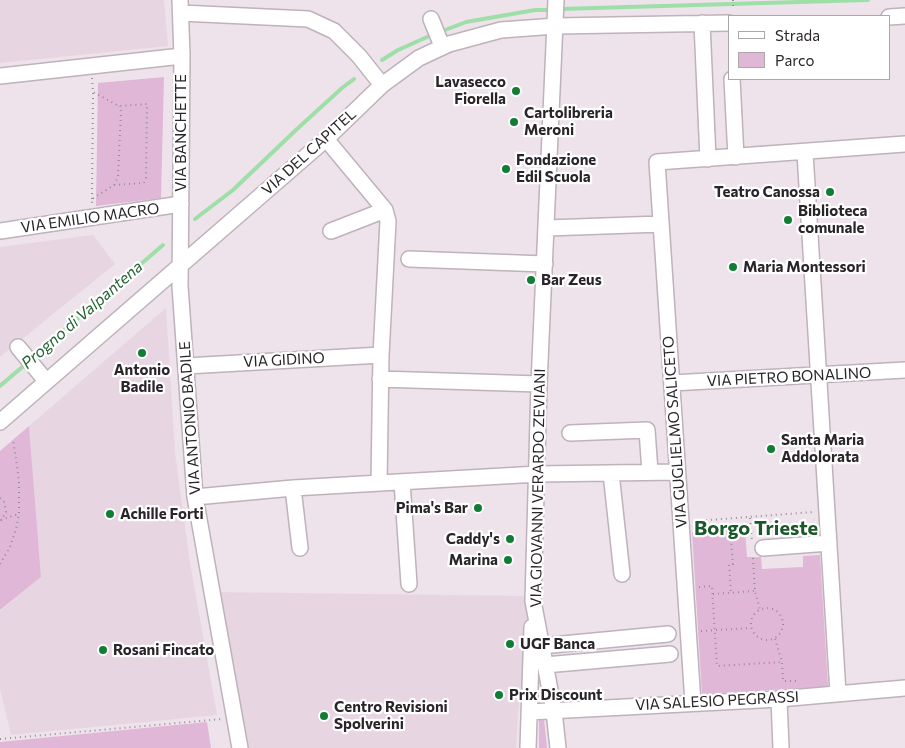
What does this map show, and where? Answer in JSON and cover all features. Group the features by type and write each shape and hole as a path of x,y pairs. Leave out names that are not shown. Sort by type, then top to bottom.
{"street":[{"name":"VIA GIOVANNI VERARDO ZEVIANI","path":"556,1 539,384 533,601 554,711 558,748"},
{"name":"VIA BANCHETTE","path":"180,7 182,56 180,265"},
{"path":"180,7 308,19 334,31 359,56 382,85"},
{"path":"890,16 905,16"},
{"name":"VIA DEL CAPITEL","path":"0,422 326,139 382,85 440,42 556,22 702,23 728,18"},
{"path":"431,19 440,42"},
{"path":"702,23 708,159 905,144"},
{"path":"0,76 182,56"},
{"path":"732,80 736,157"},
{"path":"326,139 385,210 388,221 380,379 379,483"},
{"path":"805,152 838,693"},
{"name":"VIA GUGLIELMO SALICETO","path":"693,703 657,162 708,159"},
{"name":"VIA EMILIO MACRO","path":"0,231 181,204"},
{"path":"330,231 385,210"},
{"path":"547,228 661,224"},
{"path":"410,260 545,264"},
{"name":"VIA ANTONIO BADILE","path":"180,265 195,497 233,718 240,748"},
{"path":"18,346 46,381"},
{"name":"VIA GIDINO","path":"186,366 381,355"},
{"name":"VIA PIETRO BONALINO","path":"672,383 905,370"},
{"path":"380,379 539,384"},
{"path":"570,434 647,430 650,472"},
{"path":"195,497 293,488 538,474 678,472"},
{"path":"611,473 622,574"},
{"path":"402,482 409,584"},
{"path":"293,488 300,548"},
{"path":"756,549 829,543"},
{"path":"528,748 533,601"},
{"path":"541,646 668,634"},
{"path":"545,665 670,654"},
{"name":"VIA SALESIO PEGRASSI","path":"529,712 779,699 905,688"},
{"path":"779,699 781,748"}],"path":[{"path":"731,15 733,0"},
{"path":"91,66 93,92 92,218"},
{"path":"92,199 114,185 144,183 146,178 147,104 119,106 93,92"},
{"path":"114,185 118,177 121,111 119,106"},
{"path":"0,564 10,547 19,514 19,480 13,439"},
{"path":"0,498 6,512 1,521"},
{"path":"681,522 827,511"},
{"path":"1,521 19,514"},
{"path":"750,517 756,549 755,591 760,610"},
{"path":"730,530 733,564 728,564 731,593"},
{"path":"699,594 699,587 712,586 717,666 782,662"},
{"path":"713,594 755,591"},
{"path":"770,608 775,610 782,618 783,629 775,638 761,639 752,628 753,617 760,610 770,608"},
{"path":"687,618 700,617 701,631 752,628"},
{"path":"775,638 782,662 783,681 796,680 797,697"},
{"path":"0,739 233,718"}],"shaded area":[{"path":"0,0 164,0 168,46 0,63"},
{"path":"93,235 115,264 0,357 0,247"},
{"path":"166,308 175,453 190,563 217,715 11,735 0,689 0,611 41,577 29,426"},
{"path":"208,592 527,596 527,643 518,712 516,748 244,748"}],"green space":[{"path":"164,77 161,198 96,206 98,83"},
{"path":"29,426 41,577 0,610 0,451"},
{"path":"745,529 747,557 761,557 762,569 803,567 803,556 820,555 828,687 702,694 692,532"},
{"path":"541,718 544,719 547,748 539,748 539,720"},
{"path":"207,722 211,748 0,748 0,742"}],"waterway":[{"name":"Progno di Valpantena","path":"560,9 868,0"},
{"name":"Progno di Valpantena","path":"440,32 466,22 535,10 553,10"},
{"name":"Progno di Valpantena","path":"382,60 398,50 434,34"},
{"name":"Progno di Valpantena","path":"195,219 233,190 297,129 354,79"},
{"name":"Progno di Valpantena","path":"32,358 163,245"},
{"name":"Progno di Valpantena","path":"0,386 27,363"}],"place":[{"name":"Lavasecco Fiorella","path":"516,91"},
{"name":"Cartolibreria Meroni","path":"514,122"},
{"name":"Fondazione Edil Scuola","path":"506,169"},
{"name":"Teatro Canossa","path":"830,192"},
{"name":"Biblioteca comunale","path":"788,220"},
{"name":"Maria Montessori","path":"733,267"},
{"name":"Bar Zeus","path":"531,280"},
{"name":"Antonio Badile","path":"142,353"},
{"name":"Santa Maria Addolorata","path":"771,449"},
{"name":"Pima's Bar","path":"478,508"},
{"name":"Achille Forti","path":"110,514"},
{"name":"Caddy's","path":"510,539"},
{"name":"Marina","path":"508,560"},
{"name":"UGF Banca","path":"510,644"},
{"name":"Rosani Fincato","path":"103,650"},
{"name":"Prix Discount","path":"499,695"},
{"name":"Centro Revisioni Spolverini","path":"324,716"}],"district":[{"name":"Borgo Trieste","path":"756,528"}]}
